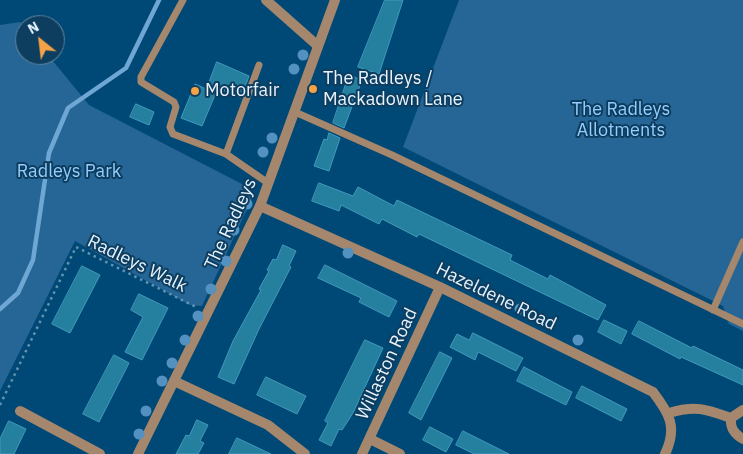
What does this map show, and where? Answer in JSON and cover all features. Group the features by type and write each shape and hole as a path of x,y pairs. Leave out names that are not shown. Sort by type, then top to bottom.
{"street":[{"path":"266,0 318,46"},
{"name":"The Radleys","path":"138,454 260,206 335,0"},
{"name":"Hazeldene Road","path":"260,206 440,287 653,392 669,413"},
{"name":"Willaston Road","path":"362,454 440,287"},
{"path":"174,381 268,425 305,454"},
{"path":"665,454 671,431 669,413 684,408 704,408 731,418"},
{"path":"731,418 743,410"},
{"path":"20,411 100,454"},
{"path":"731,418 731,425 735,434 743,439"},
{"path":"370,438 400,454"}],"lane":[{"path":"182,0 141,82 174,102 176,107 170,127 173,134 226,154 268,183"},
{"path":"226,154 259,65"},
{"path":"295,112 392,154 743,324"},
{"path":"713,310 743,242"}],"path":[{"name":"Radleys Walk","path":"0,405 76,247 208,313"}],"green space":[{"name":"The Radleys Allotments","path":"459,0 743,0 743,331 729,324 723,306 403,147"},
{"name":"Radleys Park","path":"15,23 15,65 56,65 89,105 242,184 254,194 202,306 190,305 75,241 0,391 0,25"}],"building":[{"path":"385,0 403,0 379,74 358,67"},
{"path":"217,62 249,76 241,98 218,88 202,126 181,118 195,84 206,89"},
{"path":"349,75 362,80 344,128 333,123"},
{"path":"136,104 154,112 149,125 130,117"},
{"path":"329,133 340,138 329,171 314,166 324,139 327,140"},
{"path":"319,183 353,196 358,187 394,206 397,200 512,255 510,260 548,279 550,275 606,305 598,320 419,234 417,237 382,219 379,224 341,205 339,211 312,201"},
{"path":"283,245 296,251 289,266 291,267 259,329 234,384 218,377 233,341 261,290 259,289 269,271 267,270 273,259 276,260"},
{"path":"325,265 397,301 389,317 359,302 361,298 318,278"},
{"path":"82,266 100,275 70,333 52,324"},
{"path":"139,294 168,308 142,360 125,352 143,317 131,310"},
{"path":"604,320 627,331 621,344 598,332"},
{"path":"639,321 692,348 693,346 743,370 743,385 681,357 680,359 632,334"},
{"path":"473,333 523,358 516,371 478,352 475,360 450,347 457,334 469,340"},
{"path":"365,340 383,348 353,413 342,430 339,429 331,446 319,440 328,423 325,421"},
{"path":"440,352 452,358 421,420 409,413"},
{"path":"114,355 129,363 99,422 83,414"},
{"path":"524,367 572,392 566,405 517,381"},
{"path":"266,377 306,396 297,414 257,395"},
{"path":"582,386 627,409 621,421 576,398"},
{"path":"197,420 208,425 200,441 204,443 198,454 176,454 186,435 189,436"},
{"path":"9,421 26,429 14,454 0,454 0,439"},
{"path":"430,427 453,439 446,452 423,440"},
{"path":"463,431 509,454 474,454 456,445"},
{"path":"237,438 271,454 229,454"}],"waterway":[{"path":"0,309 18,293 33,260 49,153 68,108 126,68 159,0"}],"place":[{"name":"The Radleys / Mackadown Lane","path":"313,89"},
{"name":"Motorfair","path":"195,91"}]}
